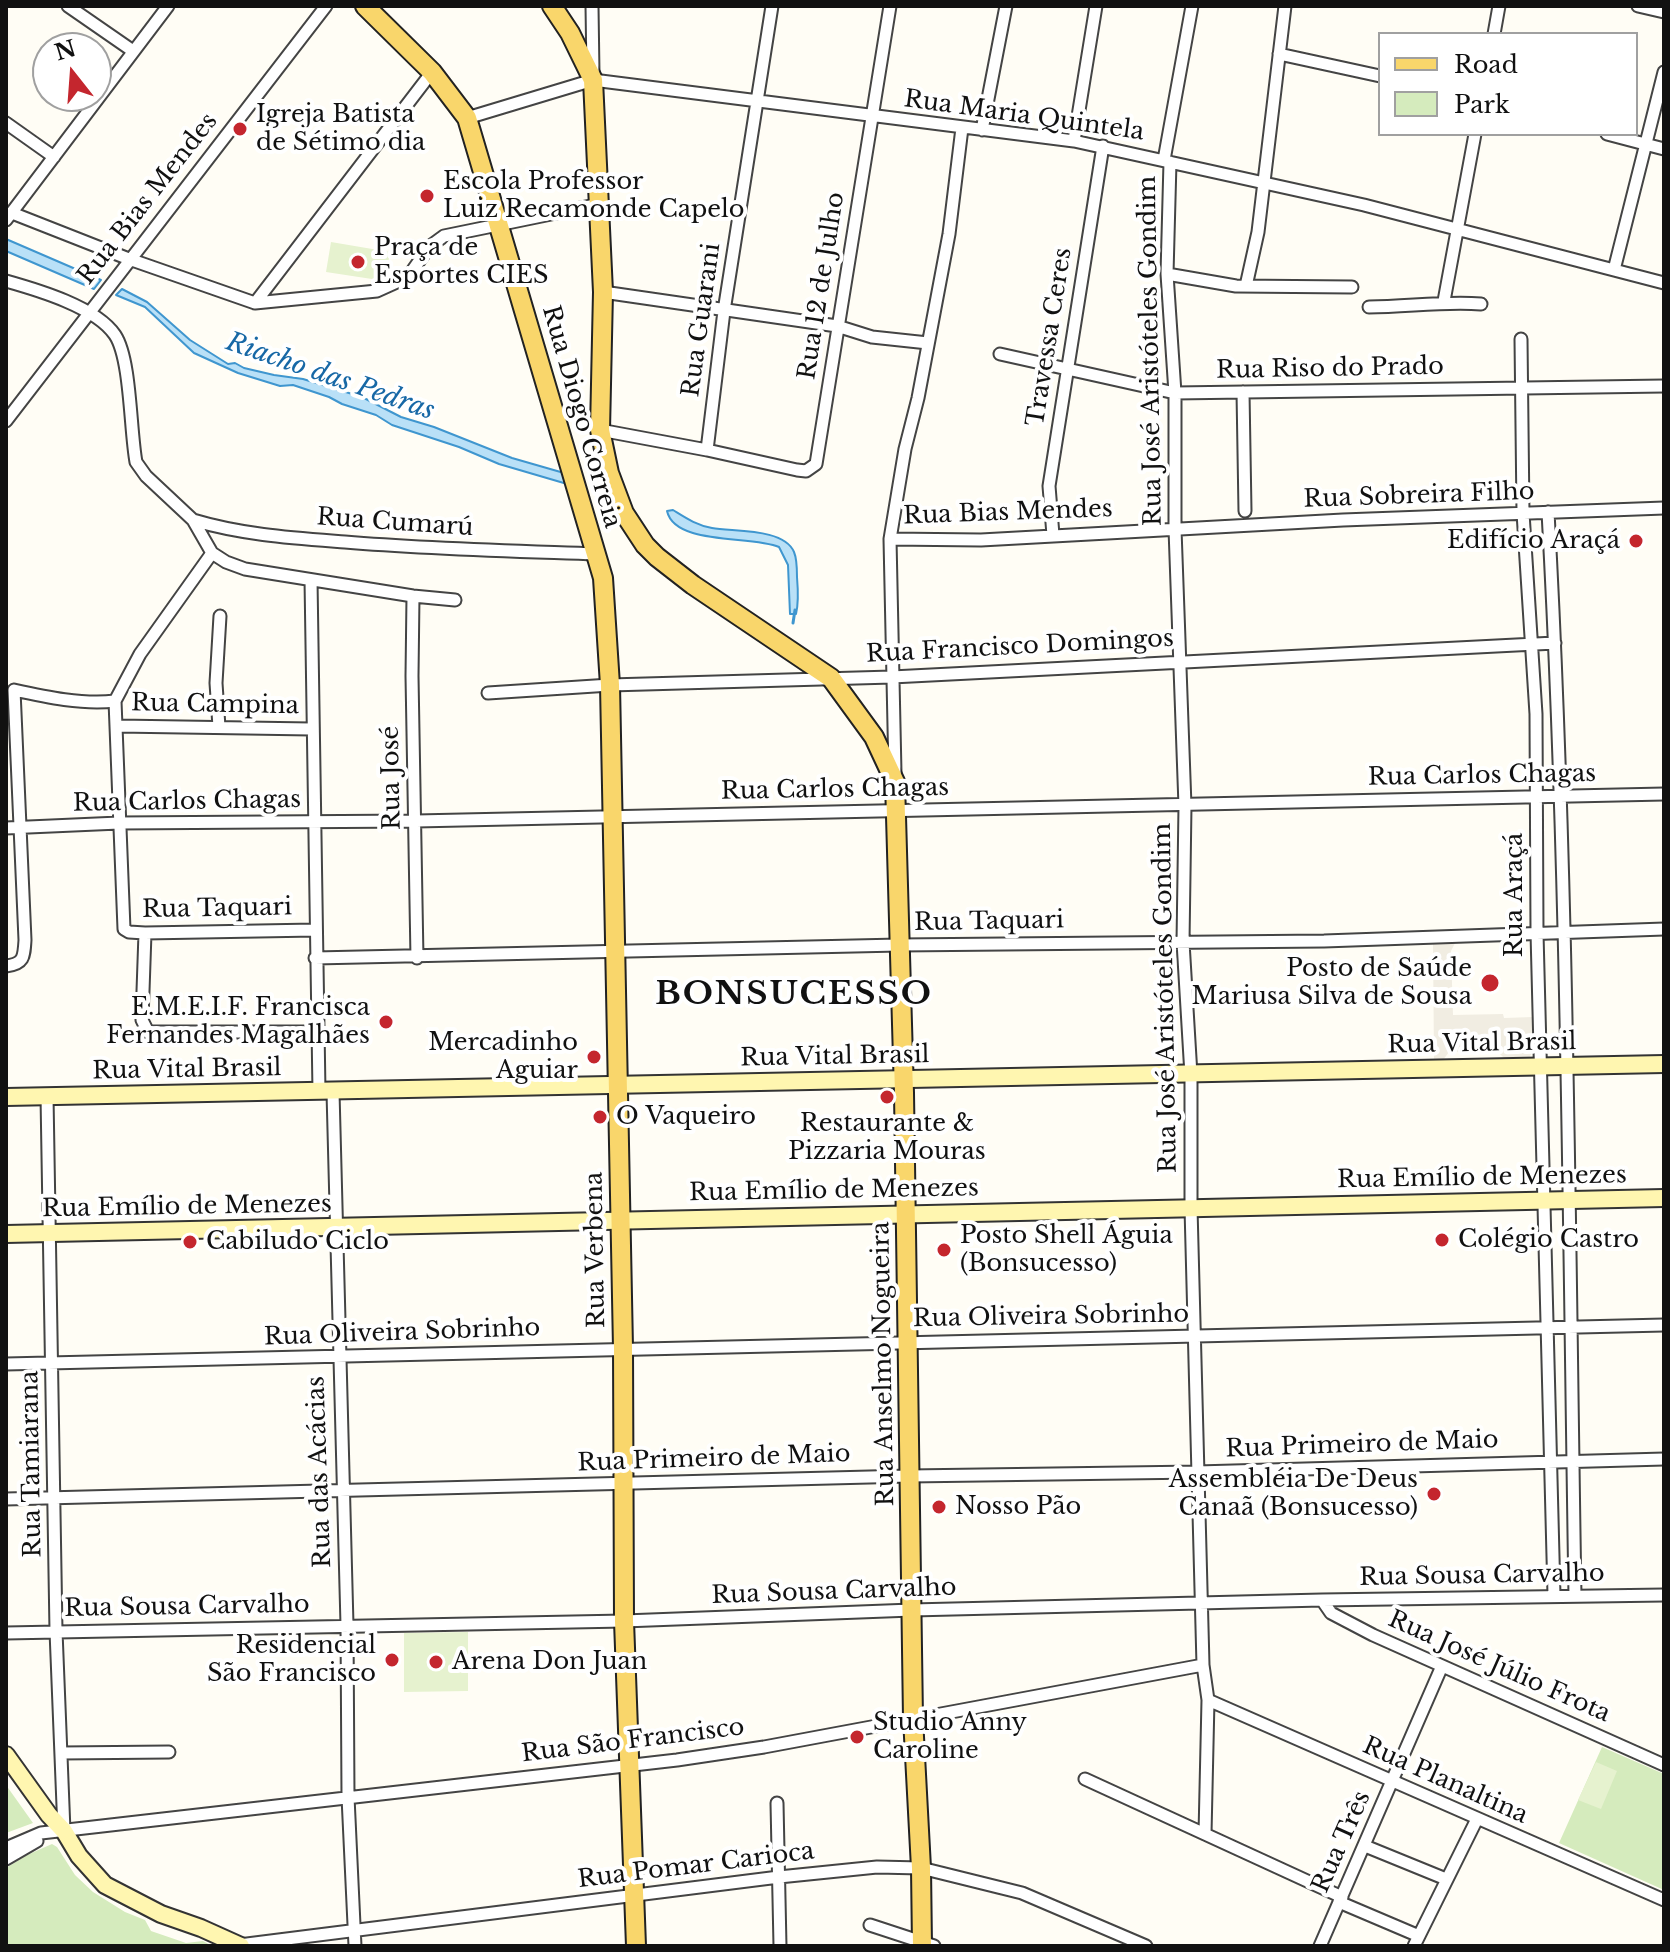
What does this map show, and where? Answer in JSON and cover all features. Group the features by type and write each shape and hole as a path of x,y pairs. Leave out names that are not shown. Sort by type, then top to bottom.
{"main road":[{"name":"Rua Diogo Correia","path":"365,6 432,72 467,118 596,554"},
{"path":"552,6 570,33 593,80 603,292 600,430"},
{"name":"Rua Anselmo Nogueira","path":"600,430 609,473 624,513 645,545 693,585 831,678 874,737 895,782 904,1080 913,1718 926,1945"},
{"name":"Rua Verbena","path":"596,554 606,602 610,685 623,1348 624,1621 636,1946"}],"street":[{"path":"68,6 133,51"},
{"path":"168,6 9,217 255,303 377,291 408,277 429,247 444,236 600,204"},
{"name":"Rua Bias Mendes","path":"6,421 326,6"},
{"path":"592,6 593,80"},
{"name":"Rua Guarani","path":"707,450 724,311 772,6"},
{"name":"Rua 12 de Julho","path":"707,450 797,470 806,471 816,464 890,6"},
{"path":"982,130 1006,6"},
{"path":"1074,141 1096,6"},
{"name":"Rua José Aristóteles Gondim","path":"1192,6 1167,161 1167,274 1175,393 1175,529 1185,806 1183,942 1191,1075 1191,1208 1203,1665 1208,1700 1205,1834"},
{"path":"1246,286 1258,232 1285,6"},
{"path":"1494,32 1499,6"},
{"path":"1638,6 1664,12"},
{"path":"1279,54 1378,76"},
{"path":"255,303 432,72"},
{"path":"1614,270 1664,72"},
{"name":"Rua Maria Quintela","path":"467,118 593,80 1074,141 1364,205 1664,283"},
{"path":"6,123 54,157"},
{"name":"Rua Anselmo Nogueira","path":"895,782 890,539 949,234 962,128"},
{"path":"1444,301 1475,136"},
{"path":"1614,136 1664,149"},
{"name":"Travessa Ceres","path":"1053,535 1049,486 1103,146"},
{"path":"1167,274 1208,283 1246,286 1352,287"},
{"path":"6,281 88,312 105,323 118,342 136,462 146,476 193,520 212,553 245,569 455,600"},
{"path":"603,292 837,326 872,337 928,343"},
{"path":"1369,307 1420,307 1444,301 1481,304"},
{"name":"Rua Araçá","path":"1521,339 1523,513 1532,643 1537,796 1537,933 1554,1595"},
{"name":"Rua Riso do Prado","path":"1000,354 1175,393 1664,386"},
{"path":"1243,392 1245,511"},
{"path":"600,430 707,450"},
{"name":"Rua Sobreira Filho","path":"1175,529 1664,508"},
{"name":"Rua Araçá","path":"1548,512 1568,1066 1575,1596"},
{"name":"Rua Cumarú","path":"193,520 237,532 301,539 423,549 596,554"},
{"name":"Rua Bias Mendes","path":"890,539 981,540 1175,529"},
{"path":"119,823 115,701 140,654 212,553"},
{"name":"Rua das Acácias","path":"311,580 317,1032 326,1092 336,1229 347,1625 348,1797 355,1946"},
{"name":"Rua José","path":"413,596 417,958"},
{"path":"219,727 216,683 220,616"},
{"name":"Rua Francisco Domingos","path":"488,693 610,685 892,677 1555,643"},
{"name":"Rua Campina","path":"20,827 14,690 99,702 115,701"},
{"name":"Rua Campina","path":"118,726 311,729"},
{"name":"Rua Carlos Chagas","path":"6,828 119,823 315,823 1664,794"},
{"name":"Rua Taquari","path":"119,823 123,926 129,932 315,930"},
{"path":"10,966 24,957 20,827"},
{"name":"Rua Taquari","path":"315,958 899,945 1324,941 1664,929"},
{"path":"145,933 142,1020 148,1032 317,1032"},
{"name":"Rua Vital Brasil","path":"6,1097 1664,1064"},
{"name":"Rua Tamiarana","path":"47,1096 56,1631 64,1831"},
{"name":"Rua Emílio de Menezes","path":"6,1234 1664,1198"},
{"name":"Rua Oliveira Sobrinho","path":"6,1364 1664,1325"},
{"name":"Rua Primeiro de Maio","path":"6,1499 1664,1459"},
{"name":"Rua Sousa Carvalho","path":"6,1633 624,1621 1322,1600 1664,1595"},
{"name":"Rua José Júlio Frota","path":"1322,1600 1331,1613 1373,1635 1664,1765"},
{"name":"Rua São Francisco","path":"64,1831 764,1747 1203,1665"},
{"name":"Rua Três","path":"1320,1946 1442,1666"},
{"name":"Rua Planaltina","path":"1208,1700 1664,1900"},
{"path":"61,1753 169,1752"},
{"path":"6,1755 64,1831 79,1856 105,1885 161,1914 240,1946"},
{"path":"1085,1779 1340,1899 1416,1941 1477,1819"},
{"path":"777,1803 780,1946"},
{"path":"6,1848 41,1833 64,1831"},
{"path":"6,1859 39,1840 64,1831"},
{"path":"1365,1846 1446,1879"},
{"name":"Rua Pomar Carioca","path":"240,1946 354,1929 877,1867 921,1868 1022,1893 1146,1946"},
{"path":"870,1925 926,1945"}],"green space":[{"name":"Praça de Esportes CIES","path":"331,242 390,252 385,281 326,272"},
{"name":"Arena Don Juan","path":"468,1632 468,1691 404,1692 404,1633"},
{"path":"1602,1747 1664,1774 1664,1890 1559,1843"},
{"path":"1596,1762 1617,1771 1601,1809 1578,1800"},
{"path":"6,1785 33,1823 6,1833"},
{"path":"52,1844 75,1875 93,1892 125,1912 145,1920 151,1931 186,1943 203,1941 212,1946 6,1946 6,1868"}],"shaded area":[{"path":"1455,943 1451,951 1453,1015 1533,1017 1533,1051 1529,1058 1505,1059 1497,1051 1449,1052 1443,1060 1434,1061 1433,944"}],"water":[{"path":"6,239 101,280 94,289 6,251"},
{"path":"122,289 147,302 190,340 228,364 303,379 362,397 401,417 512,458 571,475 574,486 499,464 392,425 376,415 329,397 293,385 280,386 238,373 194,353 145,307 116,295"},
{"path":"673,510 706,527 758,532 789,544 797,564 796,614 790,614 788,565 779,547 684,530 673,522 667,511"}],"waterway":[{"name":"Riacho das Pedras","path":"793,623 795,610"}],"place":[{"name":"Igreja Batista de Sétimo dia","path":"240,129"},
{"name":"Escola Professor Luiz Recamonde Capelo","path":"427,196"},
{"name":"Praça de Esportes CIES","path":"358,262"},
{"name":"Edifício Araçá","path":"1636,541"},
{"name":"Posto de Saúde Mariusa Silva de Sousa","path":"1490,983"},
{"name":"E.M.E.I.F. Francisca Fernandes Magalhães","path":"386,1022"},
{"name":"Mercadinho Aguiar","path":"594,1057"},
{"name":"Restaurante & Pizzaria Mouras","path":"887,1097"},
{"name":"O Vaqueiro","path":"600,1117"},
{"name":"Colégio Castro","path":"1442,1240"},
{"name":"Cabiludo Ciclo","path":"190,1242"},
{"name":"Posto Shell Águia (Bonsucesso)","path":"944,1250"},
{"name":"Assembléia De Deus Canaã (Bonsucesso)","path":"1434,1494"},
{"name":"Nosso Pão","path":"939,1507"},
{"name":"Residencial São Francisco","path":"392,1660"},
{"name":"Arena Don Juan","path":"436,1662"},
{"name":"Studio Anny Caroline","path":"857,1737"}],"district":[{"name":"BONSUCESSO","path":"794,995"}]}
